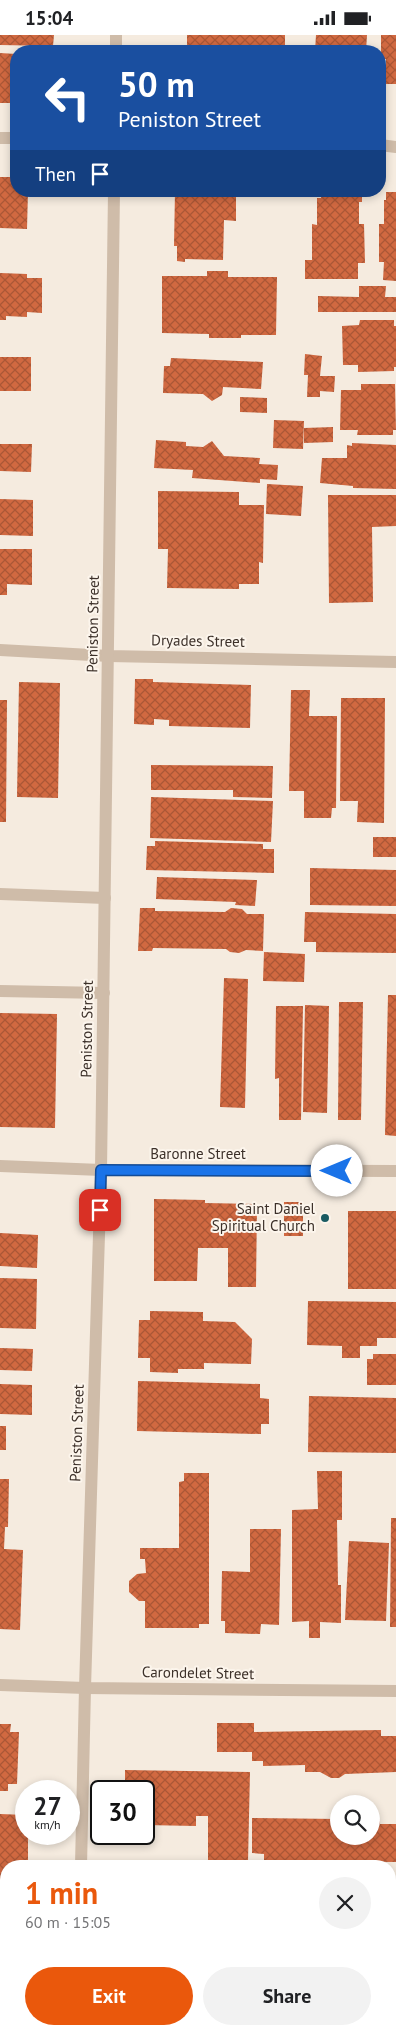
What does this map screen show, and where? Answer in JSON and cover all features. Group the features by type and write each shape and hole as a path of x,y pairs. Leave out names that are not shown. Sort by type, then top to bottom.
{"street":[{"name":"Peniston Street","path":"82,1860 85,1688 101,1170 114,197"},
{"name":"Dryades Street","path":"0,650 109,656 396,662"},
{"path":"0,894 105,898"},
{"path":"0,991 104,993"},
{"name":"Baronne Street","path":"0,1166 101,1170 396,1171"},
{"name":"Carondelet Street","path":"0,1685 85,1688 396,1691"}],"building":[{"path":"0,35 54,35 53,45 0,45"},
{"path":"187,35 285,35 285,45 187,45"},
{"path":"316,35 367,35 366,45 315,45"},
{"path":"381,35 396,35 396,84 386,84 386,45 381,45"},
{"path":"0,53 10,54 10,103 0,103"},
{"path":"0,177 10,177 10,197 28,197 27,229 0,228"},
{"path":"386,192 396,192 396,281 383,280 384,262 379,262 379,224 384,224"},
{"path":"175,197 236,197 236,221 224,220 223,260 185,259 185,262 177,261 177,246 174,246"},
{"path":"362,197 362,202 359,202 359,224 364,224 365,263 358,263 358,279 305,279 305,260 312,260 312,224 317,225 317,198"},
{"path":"207,271 228,271 228,277 277,277 276,335 241,335 241,338 209,338 209,334 162,333 162,276 207,276"},
{"path":"0,273 27,274 27,278 42,278 42,313 27,312 27,317 6,316 6,320 0,320"},
{"path":"359,286 386,286 385,297 396,297 396,312 318,312 318,296 359,297"},
{"path":"360,320 394,320 394,326 396,326 396,367 394,367 394,371 358,372 358,365 343,365 342,326 359,325"},
{"path":"305,354 322,356 320,376 335,376 334,392 320,391 320,397 307,397 308,375 304,375"},
{"path":"0,357 31,357 31,391 0,391"},
{"path":"171,358 263,362 261,389 223,387 222,395 212,401 203,394 163,393 164,366 170,366"},
{"path":"361,384 395,384 396,430 393,430 393,435 357,435 358,430 340,430 341,390 361,390"},
{"path":"240,397 267,398 267,413 240,412"},
{"path":"274,420 304,421 303,449 273,448"},
{"path":"333,427 333,442 304,443 304,428"},
{"path":"156,440 186,442 186,446 203,447 212,441 224,456 260,458 259,464 278,465 277,480 260,479 260,483 192,478 193,470 154,468"},
{"path":"352,443 396,445 396,489 353,488 353,486 320,483 322,458 347,458 347,445 352,446"},
{"path":"0,444 32,444 31,472 0,471"},
{"path":"267,484 303,486 301,516 266,514"},
{"path":"158,491 239,492 239,505 264,505 263,563 259,562 259,584 239,584 239,589 167,588 168,549 158,549"},
{"path":"328,495 396,495 396,526 372,527 373,602 329,603"},
{"path":"0,499 33,500 33,536 0,535"},
{"path":"0,549 32,549 32,585 7,584 7,595 0,595"},
{"path":"135,679 153,679 153,682 251,685 250,728 169,726 169,720 154,719 154,725 134,724"},
{"path":"19,682 60,683 58,798 17,797"},
{"path":"291,690 310,690 309,716 337,716 336,808 332,808 331,818 304,818 304,791 289,791"},
{"path":"341,698 385,698 384,823 357,822 358,801 340,801"},
{"path":"0,700 7,700 6,822 0,822"},
{"path":"151,765 273,766 272,798 233,797 233,790 151,790"},
{"path":"151,797 273,801 271,842 150,838"},
{"path":"373,837 396,837 396,857 373,857"},
{"path":"155,841 263,844 263,849 274,849 274,873 146,870 147,846 155,846"},
{"path":"310,868 396,870 396,906 310,905"},
{"path":"157,877 257,880 255,906 235,905 236,902 156,899"},
{"path":"140,908 155,908 155,911 225,912 231,908 242,909 247,914 264,914 263,951 246,950 239,953 230,952 226,949 153,948 152,951 138,951"},
{"path":"305,912 396,914 396,953 316,952 316,942 304,942"},
{"path":"264,952 305,954 304,982 263,981"},
{"path":"224,978 248,979 245,1108 220,1107"},
{"path":"388,995 396,995 396,1136 385,1135"},
{"path":"339,1002 363,1002 361,1120 338,1120"},
{"path":"305,1005 329,1006 327,1113 303,1112"},
{"path":"276,1006 303,1006 301,1120 279,1120 279,1078 275,1079"},
{"path":"0,1013 57,1014 55,1128 0,1127"},
{"path":"154,1199 205,1200 205,1203 257,1204 256,1287 228,1287 228,1248 198,1248 197,1281 154,1281"},
{"path":"284,1202 303,1202 303,1236 284,1236"},
{"path":"348,1211 396,1211 396,1289 348,1289"},
{"path":"0,1233 38,1235 37,1268 0,1266"},
{"path":"0,1278 37,1279 36,1329 0,1328"},
{"path":"308,1301 396,1302 396,1338 377,1338 377,1346 360,1346 360,1358 342,1358 342,1346 307,1345"},
{"path":"150,1311 203,1312 203,1321 235,1322 252,1339 251,1364 204,1363 204,1369 178,1369 178,1373 150,1372 150,1358 138,1358 139,1320 150,1320"},
{"path":"0,1348 33,1349 32,1371 0,1370"},
{"path":"373,1354 396,1354 396,1385 367,1385 367,1359 373,1359"},
{"path":"138,1381 260,1384 260,1398 269,1399 269,1424 261,1424 261,1434 137,1431"},
{"path":"0,1384 32,1385 32,1415 0,1414"},
{"path":"309,1396 396,1398 396,1453 308,1452"},
{"path":"0,1426 6,1426 6,1450 0,1450"},
{"path":"317,1471 342,1471 342,1520 337,1520 338,1585 341,1585 341,1623 320,1622 320,1638 309,1638 309,1621 292,1622 292,1510 318,1509"},
{"path":"184,1473 209,1473 209,1624 199,1624 199,1628 145,1628 145,1601 139,1601 129,1592 129,1581 137,1574 146,1573 145,1559 140,1559 140,1548 179,1548 179,1482 184,1481"},
{"path":"0,1479 9,1479 8,1527 5,1527 4,1549 23,1550 20,1630 0,1629"},
{"path":"391,1518 396,1518 396,1627 390,1627"},
{"path":"250,1529 281,1529 279,1625 261,1624 260,1634 225,1633 225,1621 221,1621 222,1571 250,1572"},
{"path":"349,1541 389,1543 386,1621 345,1620"},
{"path":"217,1723 254,1723 254,1732 381,1730 381,1736 396,1736 396,1772 345,1774 339,1778 331,1778 320,1772 305,1772 305,1765 263,1766 263,1761 252,1761 252,1752 217,1752"},
{"path":"0,1724 11,1724 10,1732 19,1732 17,1780 15,1780 15,1784 8,1784 8,1791 0,1791"},
{"path":"125,1770 250,1772 248,1860 208,1860 208,1816 196,1816 196,1826 155,1825 155,1780 125,1780"},
{"path":"0,1814 15,1815 15,1845 28,1845 28,1860 0,1860"},
{"path":"252,1818 330,1819 330,1845 380,1845 380,1824 396,1824 396,1860 264,1860 264,1854 252,1853"}],"place":[{"name":"Saint Daniel Spiritual Church","path":"325,1218"}],"route":[{"path":"100,1210 101,1170 337,1171"}]}
